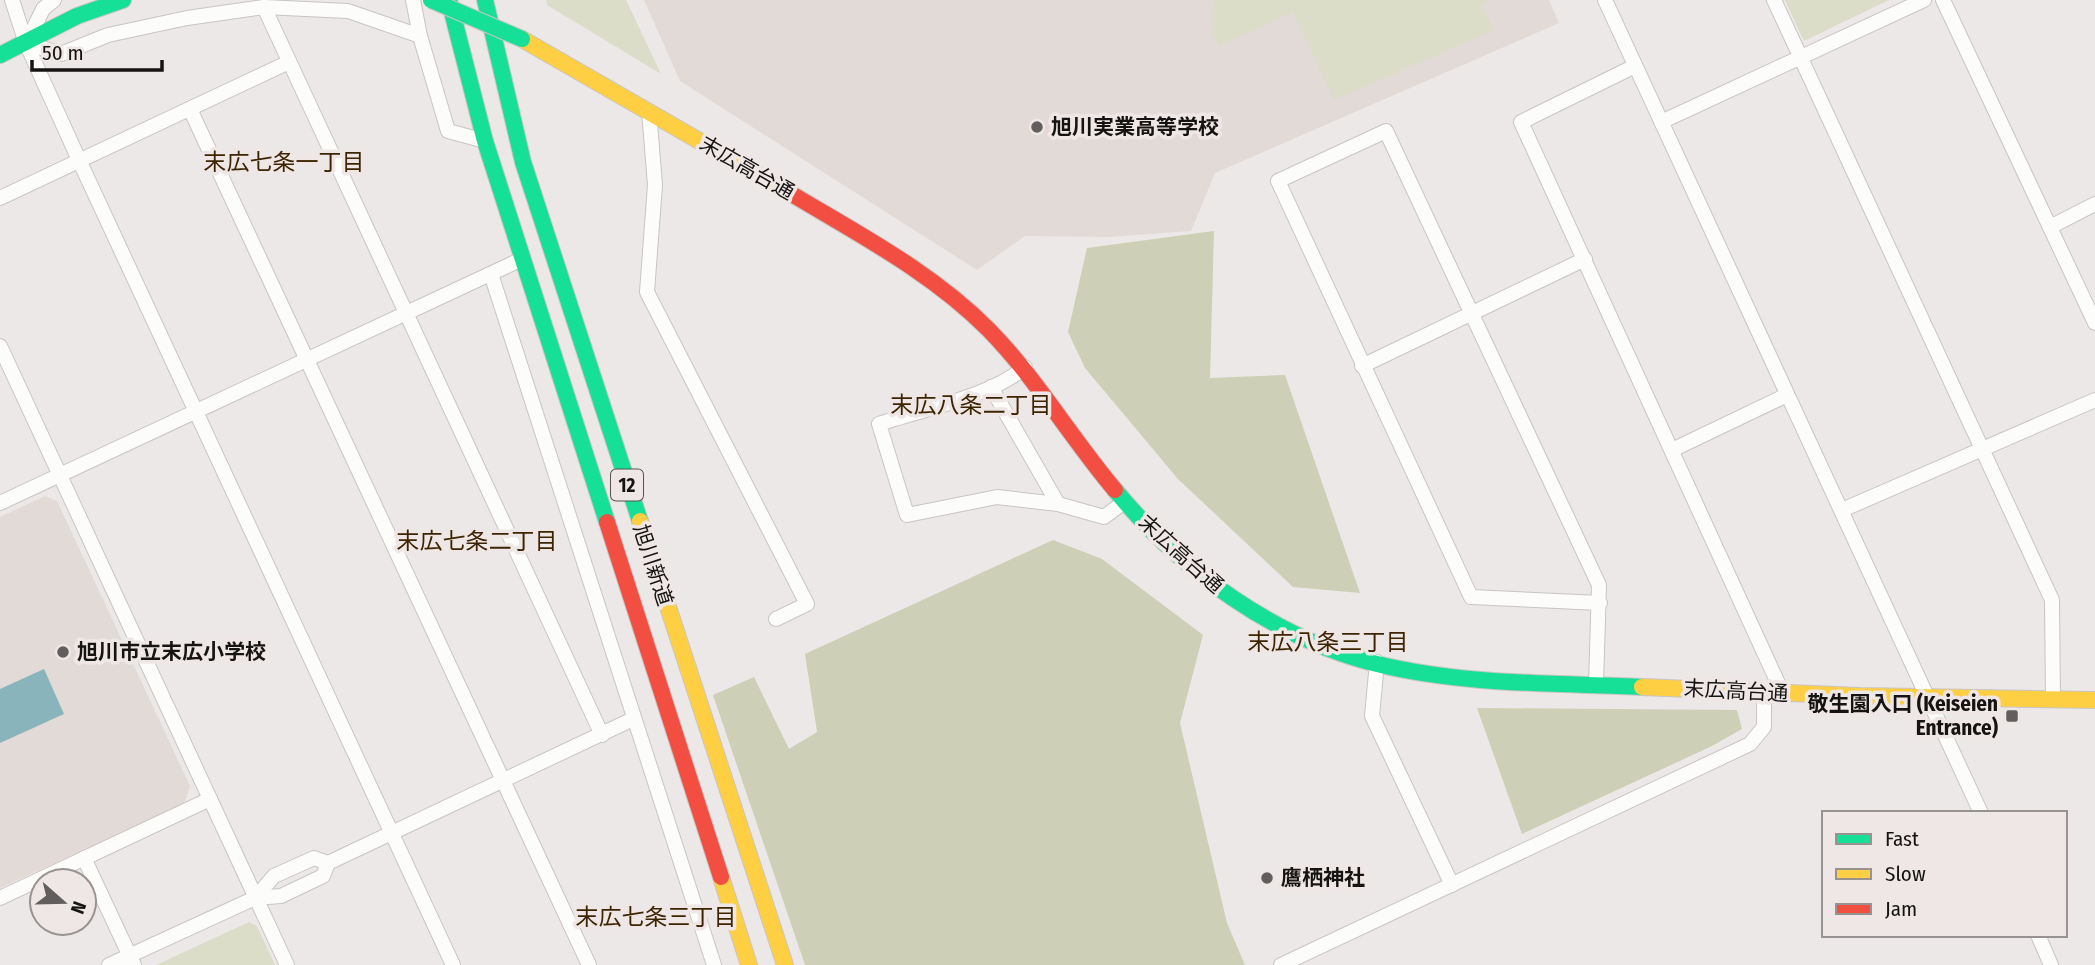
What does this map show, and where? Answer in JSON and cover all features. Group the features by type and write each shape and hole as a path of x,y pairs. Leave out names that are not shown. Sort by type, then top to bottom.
{"main road":[{"path":"0,55 77,16 123,0"},
{"name":"末広高台通","path":"431,0 522,39 897,256 969,310 1025,367 1124,502 1216,588 1300,637 1377,662 1433,675 1929,700 2095,700"},
{"name":"旭川新道","path":"449,0 485,141 749,965"},
{"name":"旭川新道","path":"485,0 523,162 785,965"}],"street":[{"path":"12,0 26,43 79,160 453,965"},
{"path":"26,43 43,9 54,0"},
{"path":"413,0 420,36 448,131 485,141"},
{"path":"1605,0 1980,811"},
{"path":"1774,0 2052,600 2053,699"},
{"path":"1661,122 1924,0"},
{"path":"1943,0 2095,323"},
{"path":"26,43 61,54 108,35 187,18 264,7 348,11 420,36"},
{"path":"264,7 602,735"},
{"path":"0,198 289,62"},
{"path":"1635,66 1521,122 1783,694"},
{"path":"190,110 589,965"},
{"path":"649,111 655,185 647,292 807,604 776,619"},
{"path":"1596,684 1600,603 1599,584 1387,131 1278,181 1471,597 1600,603"},
{"path":"2050,227 2095,204"},
{"path":"0,503 522,258"},
{"path":"1362,366 1585,259"},
{"path":"491,274 714,965"},
{"path":"0,346 287,965"},
{"path":"1025,367 1013,377 990,387 880,424 907,515 997,497 1058,504 1104,517 1124,502"},
{"path":"990,387 1058,504"},
{"path":"1672,450 1787,395"},
{"path":"1842,510 2095,400"},
{"path":"1377,662 1372,716 1452,885"},
{"path":"1281,965 1750,744 1763,727 1764,693"},
{"path":"108,965 132,960 255,898 275,876 314,858 328,863 633,719"},
{"path":"0,898 210,799"},
{"path":"84,858 132,960"},
{"path":"255,898 281,896 323,876 328,863"},
{"path":"2039,937 2051,965"}],"shaded area":[{"name":"旭川実業高等学校","path":"644,0 1549,0 1559,23 1215,173 1191,231 1109,237 1025,236 977,270 680,81"},
{"name":"旭川市立末広小学校","path":"45,496 57,501 190,786 184,804 46,867 28,867 28,875 0,888 0,517"}],"green space":[{"path":"546,0 626,0 661,74 547,5"},
{"path":"1213,0 1493,0 1481,4 1494,30 1334,100 1293,12 1219,46 1212,34"},
{"path":"1785,0 1889,0 1804,41"},
{"path":"1214,231 1210,378 1285,375 1360,593 1293,587 1178,479 1085,368 1068,332 1087,248"},
{"path":"1053,540 1102,559 1203,635 1180,723 1227,923 1245,965 805,965 713,695 754,677 789,749 817,732 805,654"},
{"path":"1477,708 1737,710 1742,729 1712,746 1522,834"},
{"path":"249,922 257,926 275,965 156,965"}],"water":[{"path":"44,669 64,714 0,743 0,689"}],"traffic: fast":[{"path":"0,55 77,16 123,0"},
{"path":"431,0 522,39"},
{"path":"449,0 485,141 607,522"},
{"path":"485,0 523,162 640,521"},
{"path":"1115,490 1170,548 1232,598 1266,619 1339,652 1377,664 1442,676 1509,682 1642,687"}],"traffic: slow":[{"path":"522,39 795,196"},
{"path":"640,521 785,965"},
{"path":"1642,687 1860,696 2095,700"},
{"path":"721,877 749,965"}],"traffic: jam":[{"path":"795,196 896,257 968,310 1022,368 1115,490"},
{"path":"607,522 721,877"}],"place":[{"name":"旭川実業高等学校","path":"1037,127"},
{"name":"旭川市立末広小学校","path":"63,652"},
{"name":"敬生園入口 (Keiseien Entrance)","path":"2012,716"},
{"name":"鷹栖神社","path":"1267,878"}],"district":[{"name":"末広七条一丁目","path":"284,162"},
{"name":"末広八条二丁目","path":"971,405"},
{"name":"末広七条二丁目","path":"477,541"},
{"name":"末広八条三丁目","path":"1328,642"},
{"name":"末広七条三丁目","path":"656,917"}]}
